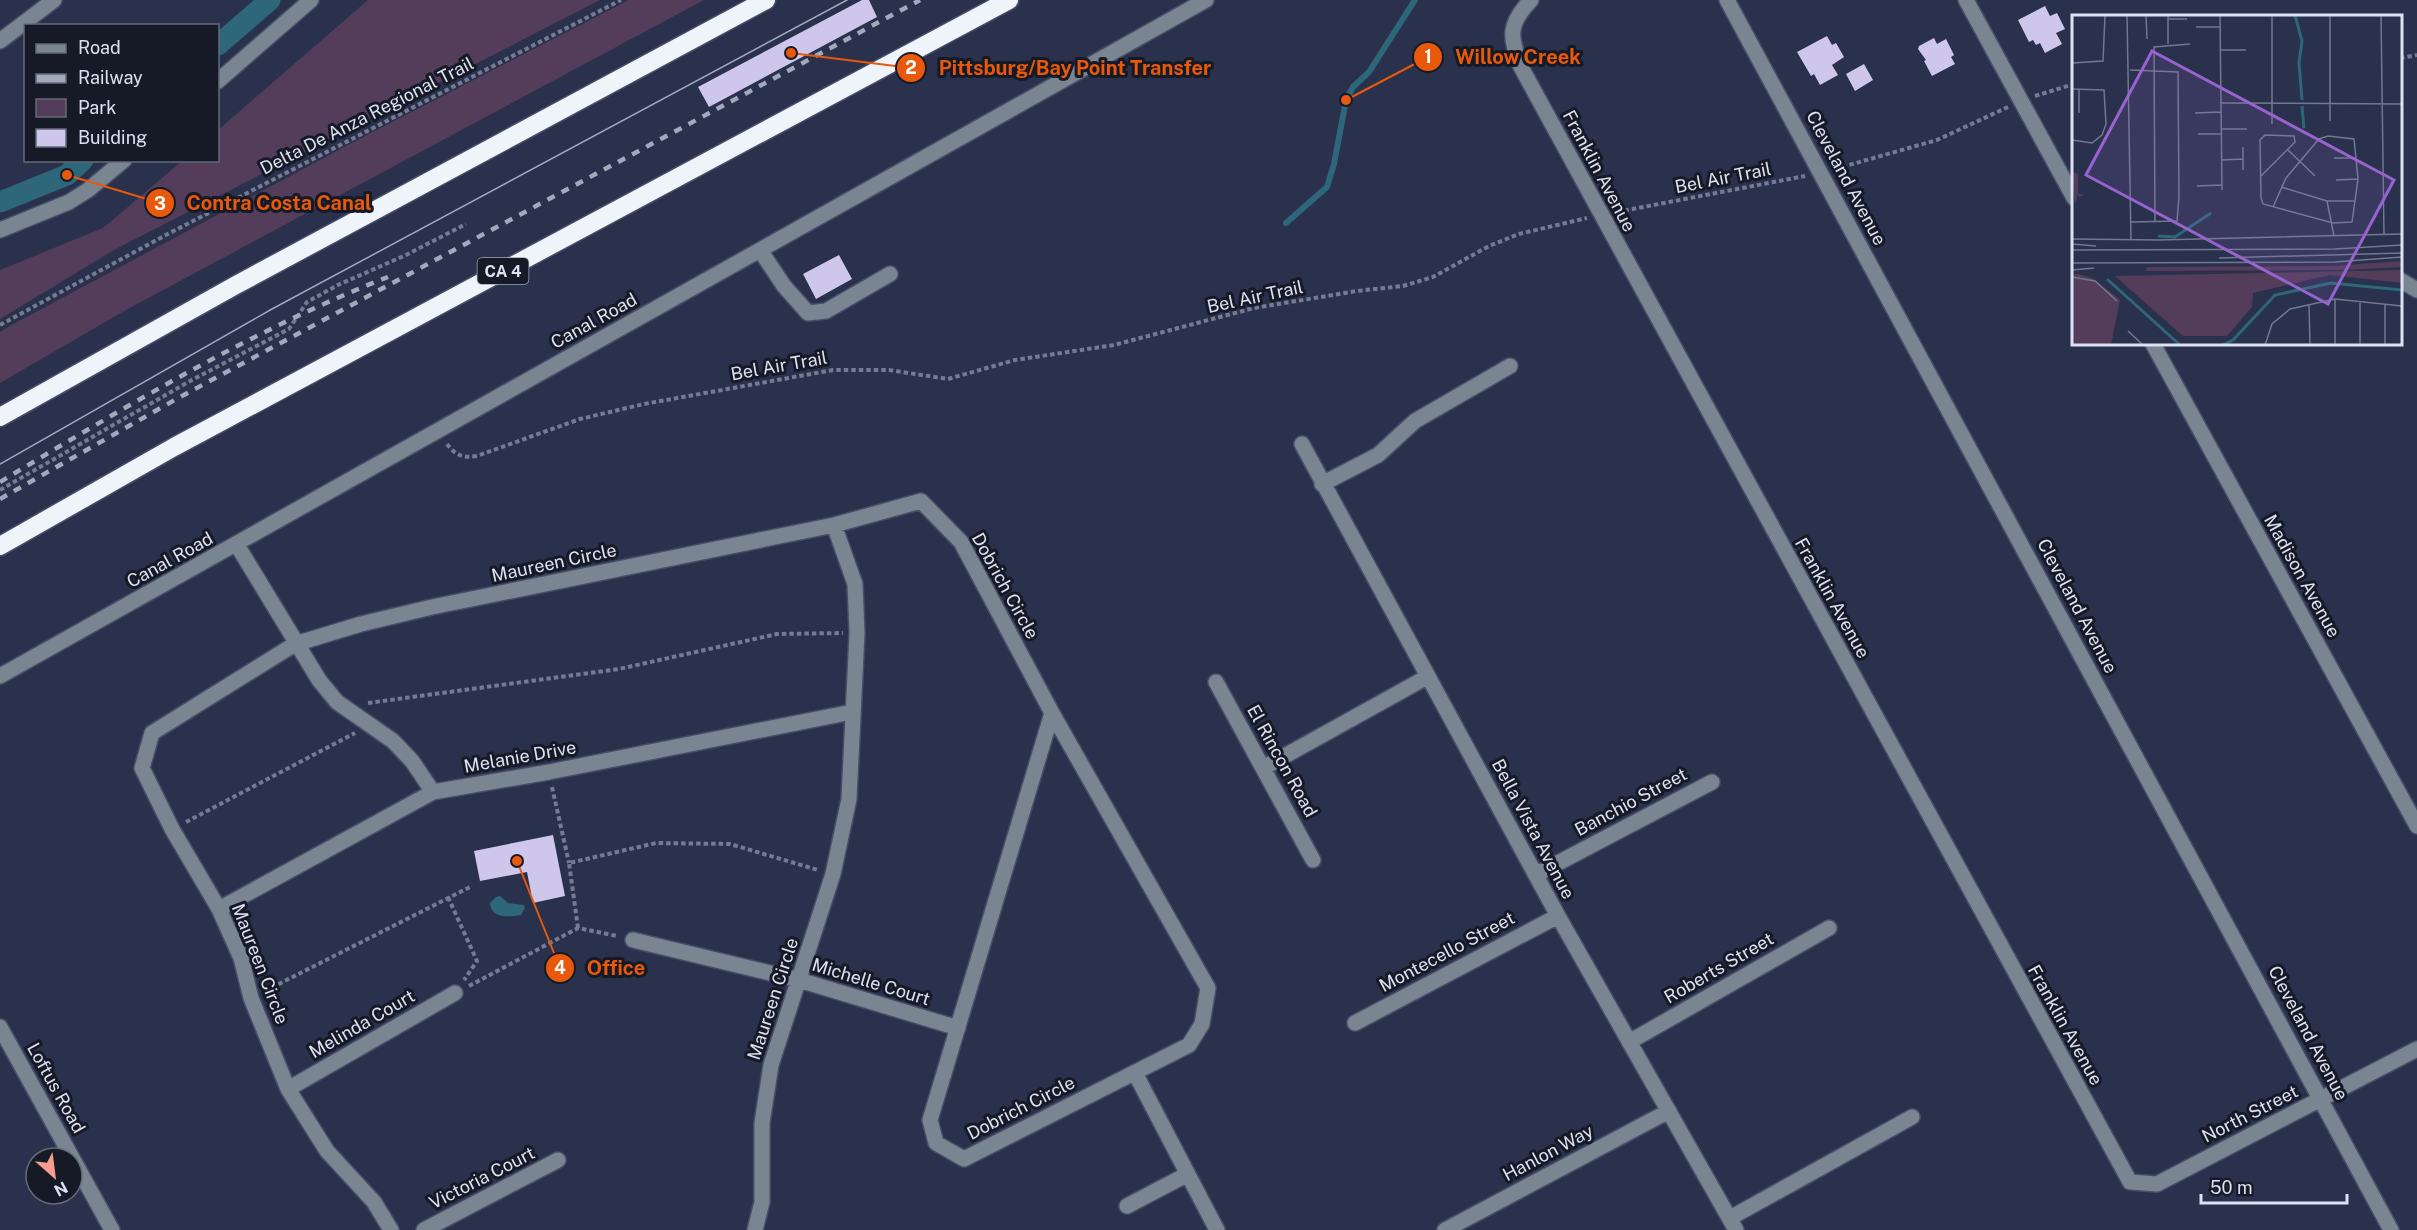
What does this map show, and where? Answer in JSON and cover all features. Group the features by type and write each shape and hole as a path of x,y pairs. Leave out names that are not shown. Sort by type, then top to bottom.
{"highway":[{"path":"0,417 236,285 766,0"},
{"name":"CA 4","path":"0,546 174,447 1009,0"}],"street":[{"path":"0,41 54,0"},
{"path":"219,80 311,0"},
{"name":"Canal Road","path":"0,676 1206,0"},
{"name":"Franklin Avenue","path":"1531,0 1519,12 1512,29 1512,42 1521,68 2130,1182"},
{"name":"Cleveland Avenue","path":"1727,0 2391,1230"},
{"path":"1966,0 2072,196"},
{"path":"0,230 69,202 88,190 122,162"},
{"path":"760,250 784,286 808,313 826,311 890,274"},
{"path":"2402,281 2417,290"},
{"name":"Madison Avenue","path":"2154,345 2417,826"},
{"path":"1322,484 1378,455 1415,421 1510,366"},
{"name":"Bella Vista Avenue","path":"1302,444 1558,916 1733,1224"},
{"name":"Dobrich Circle","path":"834,525 921,501 962,542 1052,713 1208,988 1202,1024 1189,1045 964,1159 936,1143 930,1120 1052,713"},
{"name":"Maureen Circle","path":"392,1230 374,1202 327,1151 288,1089 250,998 241,958 219,909 172,829 142,768 152,734 295,644 361,624 432,607 834,525 855,584 857,633 849,799 833,874 771,1065 762,1123 762,1202 755,1230"},
{"path":"237,545 295,644 319,680 343,707 393,741 433,792"},
{"path":"1263,768 1427,677"},
{"name":"El Rincon Road","path":"1216,682 1313,860"},
{"name":"Melanie Drive","path":"219,909 433,792 549,772 852,712"},
{"name":"Banchio Street","path":"1537,874 1712,782"},
{"name":"Montecello Street","path":"1355,1023 1558,916"},
{"name":"Roberts Street","path":"1629,1042 1829,928"},
{"name":"Michelle Court","path":"633,940 799,980 958,1028"},
{"name":"Melinda Court","path":"288,1089 455,993"},
{"name":"Loftus Road","path":"0,1027 112,1230"},
{"name":"North Street","path":"2130,1182 2157,1184 2417,1049"},
{"path":"1135,1072 1217,1230"},
{"name":"Hanlon Way","path":"1445,1230 1669,1111"},
{"path":"1733,1224 1912,1117"},
{"name":"Victoria Court","path":"424,1230 558,1160"},
{"path":"1127,1206 1185,1168"}],"path":[{"name":"Delta De Anza Regional Trail","path":"0,325 164,236 621,0"},
{"path":"2402,58 2417,54"},
{"name":"Bel Air Trail","path":"438,431 454,453 464,458 477,456 580,419 644,404 833,370 889,370 948,378 1015,360 1114,345 1254,308 1403,286 1433,278 1488,246 1519,234 1601,215 1821,173 1937,140 2020,100 2072,84"},
{"path":"0,490 190,381 289,329 307,302 466,224"},
{"path":"343,707 619,669 777,634 857,633"},
{"path":"172,829 369,726"},
{"path":"549,772 569,862 578,928"},
{"path":"569,862 656,843 730,844 833,874"},
{"path":"250,998 470,886"},
{"path":"448,897 477,961 455,993"},
{"path":"455,993 578,928 633,940"}],"green space":[{"path":"368,0 600,0 114,250 0,319 0,270 103,228 181,162 219,162 219,129"},
{"path":"629,0 704,0 126,310 0,383 0,332 6,328 361,138"}],"water":[{"path":"500,896 508,903 524,905 525,908 521,915 501,916 494,912 490,903"}],"building":[{"path":"862,0 869,0 877,17 709,107 698,87"},
{"path":"2045,6 2050,16 2057,13 2065,29 2056,33 2062,44 2045,53 2040,43 2036,45 2033,40 2029,42 2018,20"},
{"path":"1827,36 1832,45 1836,43 1844,57 1832,65 1838,75 1820,85 1814,74 1811,76 1797,52"},
{"path":"1934,38 1937,44 1946,39 1954,55 1951,57 1955,64 1932,76 1924,61 1926,60 1918,49 1919,46"},
{"path":"1864,64 1873,80 1855,91 1846,74"},
{"path":"839,255 852,279 816,299 803,274"},
{"path":"553,835 565,896 533,903 527,872 480,881 474,851"}],"waterway":[{"path":"219,44 270,0"},
{"path":"1286,223 1327,187 1334,164 1346,100 1353,87 1369,72 1415,0"},
{"path":"0,202 67,175 81,162"}],"tram line":[{"path":"0,464 272,309 847,0"}],"railway":[{"path":"0,499 180,397 920,0"},
{"path":"0,482 142,398 238,345 337,298 388,277"}],"place":[{"name":"Pittsburg/Bay Point Transfer","path":"791,53"},
{"name":"Willow Creek","path":"1346,100"},
{"name":"Contra Costa Canal","path":"67,175"},
{"name":"Office","path":"517,861"}]}
